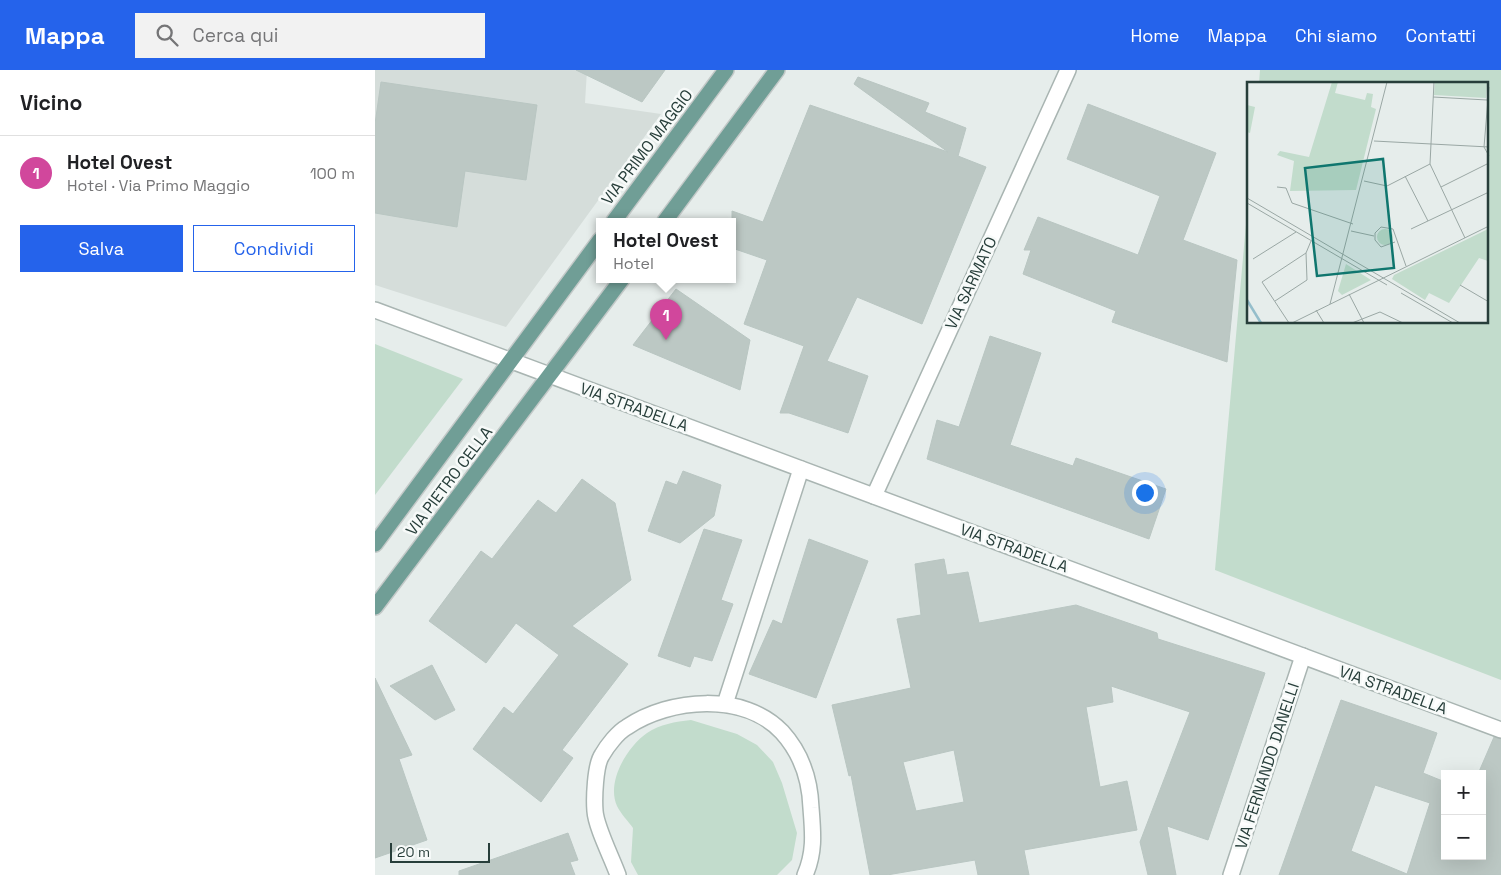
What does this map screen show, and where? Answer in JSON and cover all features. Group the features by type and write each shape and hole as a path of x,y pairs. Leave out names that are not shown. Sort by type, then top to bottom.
{"main road":[{"name":"VIA PRIMO MAGGIO","path":"616,218 726,70"},
{"path":"667,218 777,70"},
{"path":"511,360 596,245"},
{"path":"550,376 619,283"},
{"name":"VIA PIETRO CELLA","path":"375,544 511,360"},
{"name":"VIA PIETRO CELLA","path":"375,607 550,376"}],"street":[{"name":"VIA SARMATO","path":"873,496 1069,70"},
{"name":"VIA STRADELLA","path":"375,310 1501,730"},
{"path":"725,704 801,469"},
{"name":"VIA FERNANDO DANELLI","path":"1231,875 1303,656"},
{"path":"618,875 595,812 596,785 601,756 626,727 653,714 682,705 725,704 755,714 775,727 800,757 810,788 813,833 812,859 805,875"}],"shaded area":[{"path":"375,70 587,70 585,103 661,114 506,327 375,285"}],"green space":[{"path":"1260,70 1501,70 1501,680 1215,570 1247,213 1247,324 1489,324 1489,82 1259,82"},
{"path":"375,344 463,379 375,495"},
{"path":"691,720 737,734 757,745 773,762 782,783 797,833 792,860 777,875 638,875 631,862 633,828 617,806 614,797 616,776 632,747 647,733 662,725"}],"building":[{"path":"576,70 665,70 642,102"},
{"path":"858,77 929,103 925,112 966,128 958,156 986,167 922,324 857,297 827,361 868,376 848,433 789,413 780,413 804,346 744,324 767,260 736,249 736,218 732,218 732,211 763,222 810,105 948,152 854,84"},
{"path":"381,82 537,105 526,180 465,171 457,227 375,213 375,124"},
{"path":"1088,104 1216,153 1183,240 1237,260 1227,362 1112,322 1116,311 1023,274 1031,250 1024,250 1038,217 1138,255 1160,196 1067,159"},
{"path":"676,289 750,340 740,390 633,345"},
{"path":"990,336 1041,353 1010,445 1073,466 1076,458 1166,489 1149,539 927,459 937,420 959,427"},
{"path":"683,471 721,485 714,516 680,543 648,531 666,481 677,485"},
{"path":"582,479 615,503 631,580 572,626 628,664 562,750 573,758 541,802 473,749 504,707 513,714 559,655 516,623 486,663 429,621 481,551 492,559 538,500 556,513"},
{"path":"704,529 742,540 721,600 733,604 712,661 694,656 690,667 658,656"},
{"path":"809,539 868,561 816,698 749,674 773,620 782,624"},
{"path":"944,559 947,575 968,572 979,623 1076,605 1157,633 1158,639 1265,673 1208,840 1167,826 1176,875 1148,875 1140,842 1190,712 1111,686 1113,702 1086,707 1100,787 1127,781 1137,830 1024,850 1029,875 978,875 975,860 887,875 870,875 851,775 849,776 832,705 911,688 897,619 921,615 915,564","holes":["954,750 964,802 916,811 903,762"]},
{"path":"432,665 455,710 435,720 390,686"},
{"path":"375,678 412,755 399,759 427,840 375,858"},
{"path":"1341,700 1437,733 1423,773 1441,780 1441,860 1486,860 1486,770 1480,770 1494,737 1501,739 1501,875 1279,875","holes":["1375,785 1430,803 1407,874 1351,851"]},
{"path":"568,833 578,860 570,862 575,875 459,875 459,871"}],"place":[{"name":"Hotel Ovest","path":"666,340"}]}
